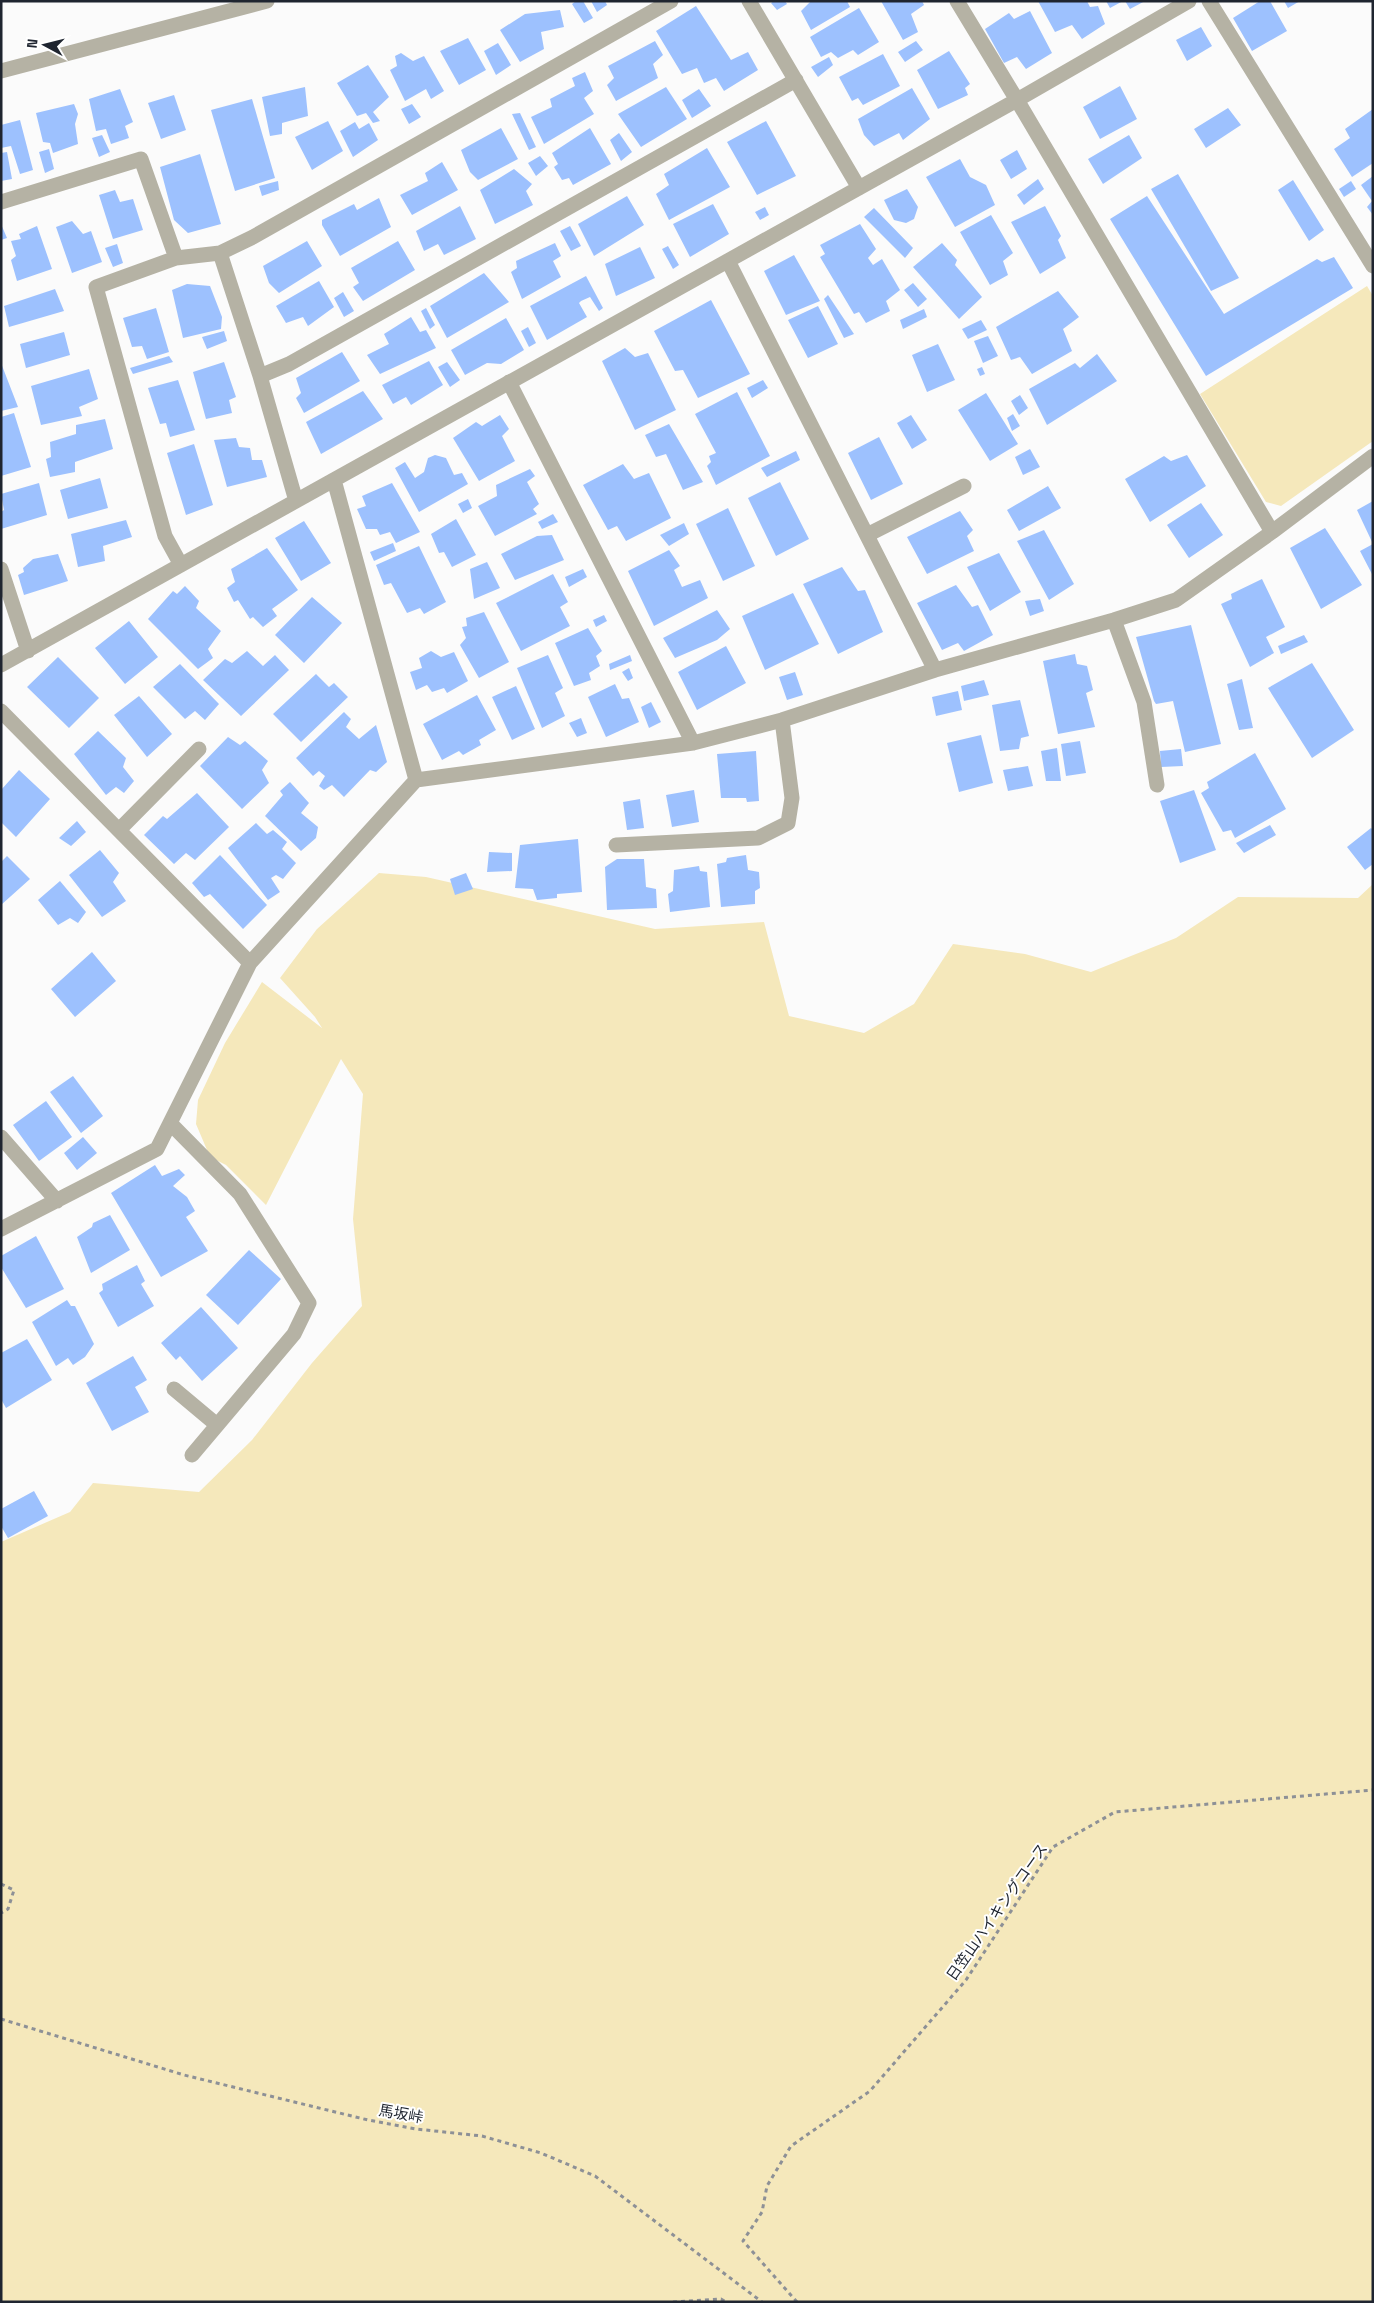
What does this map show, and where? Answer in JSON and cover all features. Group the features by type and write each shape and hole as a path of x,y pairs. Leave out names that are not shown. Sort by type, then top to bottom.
{"street":[{"path":"1,70 267,1"},
{"path":"181,565 165,536 96,287 176,258 220,253 254,237 671,1"},
{"path":"749,1 859,188"},
{"path":"957,1 1018,100 1272,532"},
{"path":"1,665 1018,100 1189,1"},
{"path":"1209,1 1373,266"},
{"path":"260,376 298,359 796,80"},
{"path":"1,202 141,159 176,258"},
{"path":"220,253 260,376 296,501"},
{"path":"728,261 934,670"},
{"path":"509,382 693,743"},
{"path":"1,1229 158,1149 250,963 416,780 693,743 782,720 934,670 1114,620 1176,600 1272,532 1373,456"},
{"path":"334,480 416,780"},
{"path":"867,535 964,486"},
{"path":"1,568 28,651"},
{"path":"1114,620 1144,702 1157,785"},
{"path":"1,710 250,963"},
{"path":"616,845 758,838 788,824 792,798 782,720"},
{"path":"119,830 199,749"},
{"path":"170,1124 240,1194 309,1303 294,1334 192,1455"},
{"path":"1,1137 56,1201"},
{"path":"174,1389 217,1424"}],"path":[{"name":"日笠山ハイキングコース","path":"797,2302 744,2241 762,2212 767,2186 791,2146 870,2091 966,1980 1053,1847 1115,1812 1373,1790"},
{"path":"1,1884 14,1890 8,1909 1,1913"},
{"name":"馬坂峠","path":"1,2019 184,2075 368,2120 416,2129 482,2136 541,2153 595,2176 762,2302"},
{"path":"673,2302 721,2299 726,2302"}],"shaded area":[{"path":"1367,286 1373,296 1373,441 1281,506 1266,502 1200,394"},
{"path":"379,873 426,877 655,929 764,922 789,1016 864,1033 914,1004 953,944 1025,954 1091,972 1176,938 1238,897 1358,898 1373,884 1373,2302 1,2302 1,1542 70,1512 93,1483 199,1492 252,1440 312,1363 362,1306 353,1219 363,1094 341,1059 266,1205 226,1165 210,1157 196,1124 198,1100 225,1043 262,982 322,1028 315,1017 280,978 317,929"}],"building":[{"path":"576,1 583,1 593,18 584,23 572,4"},
{"path":"591,1 605,1 607,5 597,12"},
{"path":"774,1 785,1 787,4 777,10 771,3"},
{"path":"811,1 847,1 850,7 811,30 801,11"},
{"path":"881,1 922,1 924,5 911,14 918,32 903,40"},
{"path":"1038,1 1087,1 1090,7 1098,6 1105,24 1082,39 1072,25 1055,32"},
{"path":"1106,1 1123,1 1110,8"},
{"path":"1125,1 1145,1 1130,9"},
{"path":"1260,1 1270,1 1287,31 1252,51 1233,18"},
{"path":"1284,1 1300,1 1288,8"},
{"path":"696,6 731,60 748,52 758,70 724,91 716,78 704,83 697,68 682,74 656,31"},
{"path":"859,8 879,42 858,55 853,50 838,58 831,52 821,57 810,37"},
{"path":"560,10 564,27 541,32 544,49 520,62 500,30 525,14"},
{"path":"1030,11 1052,53 1026,69 1017,57 1004,63 985,29 1009,13 1014,19"},
{"path":"1201,27 1212,46 1187,61 1176,40"},
{"path":"468,38 486,70 459,85 440,51"},
{"path":"655,41 663,55 653,64 658,78 616,101 607,85 614,78 608,66"},
{"path":"916,41 923,50 905,62 898,52"},
{"path":"498,43 511,65 496,75 484,51"},
{"path":"949,51 970,84 965,88 968,95 938,109 917,70"},
{"path":"401,53 413,61 424,56 444,91 431,99 426,89 405,101 390,70 397,66 395,56"},
{"path":"883,54 900,86 863,105 858,98 852,101 839,77"},
{"path":"829,57 833,65 818,77 811,67"},
{"path":"368,65 389,97 373,112 380,121 373,123 366,113 357,116 337,83"},
{"path":"585,72 593,91 584,98 594,114 544,144 531,117 552,107 550,99 575,86 572,78"},
{"path":"1120,86 1137,119 1100,139 1083,107"},
{"path":"305,87 308,116 282,123 282,134 270,136 262,97"},
{"path":"666,87 687,119 641,147 618,114"},
{"path":"912,88 930,119 903,140 899,133 874,146 864,135 858,119"},
{"path":"120,89 133,122 125,126 129,138 111,144 106,129 96,131 89,99"},
{"path":"699,89 711,106 692,118 682,100"},
{"path":"174,95 186,130 161,139 148,103"},
{"path":"252,99 275,178 235,191 211,110"},
{"path":"74,104 78,114 75,124 78,144 53,153 50,143 43,142 36,113"},
{"path":"412,104 421,117 409,124 401,109"},
{"path":"1228,108 1241,125 1206,148 1194,129"},
{"path":"1373,109 1373,163 1352,177 1334,149 1350,138 1345,129"},
{"path":"520,113 536,147 529,150 512,114"},
{"path":"20,120 33,170 20,174 11,146 1,148 1,125"},
{"path":"328,121 343,151 312,170 295,137"},
{"path":"766,121 796,176 757,195 727,142"},
{"path":"355,122 359,129 369,123 378,140 353,157 340,131"},
{"path":"501,128 518,159 478,180 470,172 461,150"},
{"path":"590,128 611,164 573,185 569,178 562,180 554,167 558,164 552,153"},
{"path":"619,133 632,152 621,161 610,140"},
{"path":"102,135 110,152 99,157 92,138"},
{"path":"1129,135 1142,158 1103,184 1088,159"},
{"path":"707,148 730,187 669,220 656,194 669,185 664,174"},
{"path":"49,149 54,169 45,173 39,152"},
{"path":"1017,150 1027,169 1011,179 1000,160"},
{"path":"7,152 12,179 1,181 1,153"},
{"path":"200,154 221,224 188,233 174,220 160,167"},
{"path":"540,156 548,166 536,176 528,163"},
{"path":"960,159 970,177 986,185 995,205 955,227 926,177"},
{"path":"442,162 458,190 412,215 400,195 428,181 425,173"},
{"path":"514,169 532,184 526,191 533,205 495,224 480,190"},
{"path":"1178,174 1239,278 1211,291 1151,189"},
{"path":"1373,176 1373,215 1367,207 1372,201 1361,185"},
{"path":"1038,179 1044,189 1024,205 1017,195"},
{"path":"1293,180 1324,230 1309,241 1278,190"},
{"path":"278,181 279,190 262,196 259,186"},
{"path":"1351,181 1356,189 1344,197 1339,189"},
{"path":"907,189 918,207 914,219 906,223 894,220 884,200"},
{"path":"115,190 120,202 133,199 143,230 113,239 99,195"},
{"path":"627,196 644,225 594,256 578,224"},
{"path":"1147,196 1224,314 1317,259 1322,262 1334,257 1353,288 1206,376 1110,219"},
{"path":"379,198 391,227 340,256 322,225 322,220 354,204 357,210"},
{"path":"713,204 729,234 690,257 673,224"},
{"path":"460,206 476,239 444,255 438,244 424,251 416,231"},
{"path":"1045,206 1061,236 1058,240 1066,258 1040,274 1011,222"},
{"path":"765,207 769,215 760,220 755,212"},
{"path":"874,208 913,248 905,258 864,217"},
{"path":"991,215 1013,253 1003,261 1008,275 990,285 960,232"},
{"path":"72,221 83,234 91,231 102,262 72,273 56,227"},
{"path":"1,224 7,238 1,240"},
{"path":"860,224 876,249 868,258 873,265 882,259 900,290 886,301 890,311 866,323 859,312 854,314 820,257 825,254 820,245"},
{"path":"37,226 52,269 17,281 11,260 16,256 11,241 21,239 19,234"},
{"path":"570,226 581,246 571,251 560,231"},
{"path":"307,241 322,266 279,293 269,283 263,266"},
{"path":"398,241 415,270 363,301 353,287 359,283 351,268"},
{"path":"555,243 561,256 553,261 561,277 522,299 511,272 517,268 516,261"},
{"path":"942,243 957,260 955,265 982,297 959,319 913,267"},
{"path":"117,244 123,263 113,267 105,248"},
{"path":"668,246 679,265 673,269 662,249"},
{"path":"640,247 655,278 616,296 605,264"},
{"path":"794,255 820,301 786,315 764,271"},
{"path":"484,273 509,302 447,338 430,306"},
{"path":"586,276 603,308 599,311 590,297 581,301 579,303 587,317 547,340 530,306"},
{"path":"319,281 334,307 308,326 303,317 286,323 276,306"},
{"path":"913,283 927,299 918,307 904,290"},
{"path":"187,284 210,286 222,317 221,329 183,338 172,290"},
{"path":"55,289 64,311 9,327 4,306"},
{"path":"1058,291 1079,317 1063,329 1072,351 1032,374 1020,357 1011,360 996,327"},
{"path":"343,292 354,311 344,317 334,298"},
{"path":"828,295 854,334 844,338 824,299"},
{"path":"711,300 750,374 698,398 683,370 675,371 654,331"},
{"path":"818,306 838,344 808,358 788,320"},
{"path":"156,308 169,352 147,359 142,346 132,347 123,318"},
{"path":"426,308 435,325 430,329 421,311"},
{"path":"924,309 927,317 903,329 900,320"},
{"path":"411,317 420,332 426,330 436,348 380,374 367,355 389,344 384,334"},
{"path":"506,318 524,350 501,364 487,363 465,375 451,350"},
{"path":"981,320 987,330 968,339 962,329"},
{"path":"528,327 536,343 529,347 521,331"},
{"path":"224,331 227,341 207,349 202,337"},
{"path":"64,332 70,355 26,368 20,344"},
{"path":"988,336 998,356 983,363 974,341"},
{"path":"938,344 955,380 927,392 912,355"},
{"path":"625,348 635,357 648,353 676,410 635,430 602,361"},
{"path":"342,352 360,381 304,413 296,398 301,393 296,378"},
{"path":"1097,354 1117,381 1047,425 1029,389 1075,363 1080,368"},
{"path":"169,356 173,362 133,374 130,368"},
{"path":"429,361 443,385 411,405 406,397 393,404 382,385"},
{"path":"224,362 236,397 229,400 232,413 206,419 193,372"},
{"path":"447,362 460,380 450,387 438,367"},
{"path":"1,363 18,407 1,411"},
{"path":"982,367 985,374 980,376 977,369"},
{"path":"89,369 98,399 79,407 82,416 41,425 31,386"},
{"path":"178,380 195,430 170,437 166,423 160,424 148,388"},
{"path":"763,380 768,388 752,398 747,388"},
{"path":"363,391 383,419 321,454 306,422"},
{"path":"737,392 770,456 716,485 707,466 711,462 709,456 716,453 695,414"},
{"path":"986,393 1018,444 990,461 958,410"},
{"path":"1020,395 1028,408 1019,415 1011,401"},
{"path":"14,413 31,467 1,476 1,417"},
{"path":"1013,414 1020,426 1012,431 1007,418"},
{"path":"500,415 509,429 502,436 515,461 479,481 453,438 476,422 482,426"},
{"path":"911,415 927,440 912,449 897,423"},
{"path":"105,419 113,449 75,462 75,472 50,477 46,459 51,457 50,442 76,434 76,425"},
{"path":"669,424 703,482 683,490 666,454 656,457 645,435"},
{"path":"879,437 903,484 871,500 848,453"},
{"path":"236,438 239,447 250,448 252,460 262,460 267,477 227,487 214,440"},
{"path":"194,444 213,505 186,515 167,453"},
{"path":"1030,449 1040,467 1023,475 1015,457"},
{"path":"796,451 800,460 767,477 761,468"},
{"path":"435,455 446,458 454,475 462,473 468,484 419,512 395,468 405,462 415,478 424,472 428,458"},
{"path":"1187,455 1206,486 1150,522 1125,479 1164,456 1171,461"},
{"path":"623,464 634,479 649,473 671,518 626,541 617,526 608,530 583,485"},
{"path":"530,469 535,476 527,482 539,504 533,509 537,514 495,536 478,506 497,496 496,485"},
{"path":"100,478 108,508 68,519 60,490"},
{"path":"780,482 809,539 776,556 748,498"},
{"path":"39,483 47,515 1,529 1,512 4,510 1,494"},
{"path":"392,483 420,532 396,543 390,532 380,535 377,529 366,529 357,509 366,506 362,496"},
{"path":"1048,486 1061,508 1019,531 1007,510"},
{"path":"468,499 472,508 463,513 458,504"},
{"path":"1373,501 1373,544 1357,510"},
{"path":"1201,503 1223,535 1189,558 1167,525"},
{"path":"728,508 755,566 723,581 696,524"},
{"path":"960,511 973,530 967,536 974,551 927,574 907,537"},
{"path":"553,514 558,522 542,529 538,522"},
{"path":"456,519 476,555 452,567 444,552 439,553 431,534"},
{"path":"126,520 132,537 103,546 105,561 78,567 71,534"},
{"path":"304,521 331,563 301,581 275,538"},
{"path":"684,523 689,534 669,546 660,535"},
{"path":"1325,528 1362,585 1321,609 1290,548"},
{"path":"1044,530 1074,584 1049,600 1017,541"},
{"path":"552,535 564,560 515,580 501,554 537,536"},
{"path":"393,543 396,551 374,561 370,552"},
{"path":"1373,544 1373,576 1360,551"},
{"path":"419,546 446,602 424,614 420,608 407,613 391,583 384,585 376,565"},
{"path":"267,548 298,590 272,609 277,616 263,627 253,617 250,619 238,600 234,602 227,588 235,582 231,569"},
{"path":"669,550 680,566 674,570 682,587 700,580 708,598 654,626 628,571"},
{"path":"999,553 1021,592 990,611 967,567"},
{"path":"58,554 68,581 24,595 18,575 24,572 23,568 33,559"},
{"path":"487,562 500,588 474,599 470,569"},
{"path":"842,567 858,591 865,590 883,632 838,654 803,584"},
{"path":"583,569 587,577 569,587 565,577"},
{"path":"553,574 568,602 560,607 570,626 521,651 496,603"},
{"path":"1262,579 1285,627 1266,637 1274,653 1250,667 1221,604 1232,599 1231,594"},
{"path":"956,585 972,607 978,605 993,635 964,651 958,643 942,650 917,603"},
{"path":"185,586 199,601 196,608 221,631 208,649 213,658 198,669 148,619 173,591 177,594"},
{"path":"793,593 819,644 765,670 742,616"},
{"path":"312,597 342,623 304,663 275,635"},
{"path":"1040,599 1044,611 1030,616 1025,601"},
{"path":"717,610 730,629 717,640 675,658 663,638"},
{"path":"484,612 509,662 479,678 460,645 466,638 462,627 467,626 466,618"},
{"path":"604,615 607,621 596,627 593,620"},
{"path":"129,621 158,657 125,684 95,648"},
{"path":"1191,625 1221,744 1185,752 1173,701 1156,704 1154,701 1136,637"},
{"path":"588,628 602,651 596,656 600,666 589,673 591,680 574,686 555,643"},
{"path":"1304,635 1308,642 1281,654 1278,646"},
{"path":"726,646 746,683 697,710 678,672"},
{"path":"247,651 263,666 275,655 289,670 241,716 203,680 225,659 232,663"},
{"path":"431,651 441,657 454,652 468,681 447,693 444,688 432,692 427,685 416,690 410,672 422,668 419,658"},
{"path":"1075,654 1077,664 1087,666 1093,690 1086,693 1095,727 1058,734 1043,661"},
{"path":"548,655 563,688 555,693 565,716 542,728 517,668"},
{"path":"630,655 632,661 610,670 609,664"},
{"path":"58,657 99,698 69,728 27,687"},
{"path":"1312,663 1354,730 1312,758 1268,688"},
{"path":"180,664 219,704 205,720 195,711 185,719 153,687"},
{"path":"629,668 633,678 628,681 622,672"},
{"path":"795,672 803,695 787,700 779,677"},
{"path":"316,674 329,687 334,683 348,697 301,742 273,714"},
{"path":"1242,679 1253,728 1239,730 1227,684"},
{"path":"984,680 989,695 964,701 961,686"},
{"path":"615,684 622,699 629,698 639,722 606,737 588,697"},
{"path":"516,686 535,729 512,740 492,697"},
{"path":"958,691 962,710 936,716 932,697"},
{"path":"477,695 496,730 479,740 481,745 463,755 459,751 442,760 423,724"},
{"path":"139,696 172,734 147,757 114,715"},
{"path":"1020,700 1029,736 1021,738 1019,749 1000,751 992,705"},
{"path":"651,702 661,722 649,728 641,707"},
{"path":"344,712 351,719 346,727 359,739 376,725 387,762 376,772 370,770 344,797 332,785 324,790 319,786 325,776 319,771 313,776 296,758"},
{"path":"581,718 587,733 577,737 569,723"},
{"path":"98,731 126,758 123,767 134,781 124,793 116,787 106,795 74,754"},
{"path":"981,735 993,783 959,792 947,743"},
{"path":"228,737 240,745 245,741 268,761 262,770 269,783 242,809 200,766"},
{"path":"1080,741 1086,773 1066,776 1061,744"},
{"path":"1057,748 1061,781 1046,781 1041,751"},
{"path":"1181,749 1183,766 1161,767 1160,751"},
{"path":"756,751 759,801 747,802 746,798 721,798 717,754"},
{"path":"1255,753 1286,809 1235,838 1231,830 1223,832 1201,793 1209,788 1207,782"},
{"path":"1028,766 1033,786 1008,791 1003,770"},
{"path":"19,770 50,799 16,837 1,822 1,790"},
{"path":"290,782 309,803 301,813 318,827 316,838 301,851 265,816 283,795 280,791"},
{"path":"694,790 699,822 672,827 666,795"},
{"path":"1194,790 1216,850 1180,863 1160,801"},
{"path":"197,793 229,827 195,860 186,853 174,864 144,835 163,816 167,819"},
{"path":"640,799 644,828 627,830 623,802"},
{"path":"77,821 86,832 71,846 59,838"},
{"path":"256,823 267,834 273,830 287,842 282,849 296,863 283,879 276,875 271,878 280,892 268,900 228,848"},
{"path":"1270,825 1276,835 1244,853 1236,843"},
{"path":"1371,828 1373,830 1373,864 1365,870 1347,847"},
{"path":"578,839 582,892 557,894 557,898 537,900 533,889 515,888 520,845"},
{"path":"100,850 119,873 113,882 126,901 102,917 69,875"},
{"path":"489,852 512,853 512,871 487,872"},
{"path":"220,855 267,905 243,929 210,894 204,897 192,883"},
{"path":"746,855 748,870 759,872 760,888 755,891 755,904 721,907 717,864 726,862 727,858"},
{"path":"7,856 30,879 1,905 1,862"},
{"path":"617,859 644,859 646,887 656,889 657,908 607,910 605,867"},
{"path":"699,866 700,871 707,872 710,907 670,912 668,894 673,891 674,870"},
{"path":"466,873 473,889 455,895 450,879"},
{"path":"60,881 86,912 78,923 70,918 58,925 38,900"},
{"path":"92,952 116,981 75,1017 51,989"},
{"path":"73,1076 103,1116 81,1133 50,1092"},
{"path":"46,1101 72,1137 39,1161 13,1125"},
{"path":"83,1137 97,1153 77,1170 64,1153"},
{"path":"155,1165 162,1176 179,1169 185,1175 173,1186 187,1197 195,1211 186,1217 208,1251 161,1277 111,1193"},
{"path":"110,1215 130,1250 91,1273 77,1237 92,1227 93,1223"},
{"path":"36,1236 64,1289 26,1308 1,1267 1,1256"},
{"path":"249,1250 281,1279 238,1325 206,1295"},
{"path":"137,1265 145,1281 141,1284 154,1306 118,1327 99,1293 103,1290 102,1284"},
{"path":"67,1300 71,1306 75,1306 94,1344 85,1357 73,1365 68,1358 56,1366 32,1322"},
{"path":"201,1307 238,1348 202,1381 180,1356 176,1360 161,1343"},
{"path":"27,1339 52,1380 6,1408 1,1399 1,1353"},
{"path":"133,1356 147,1380 135,1387 149,1412 112,1431 86,1383"},
{"path":"34,1491 48,1516 8,1538 1,1526 1,1509"}]}
